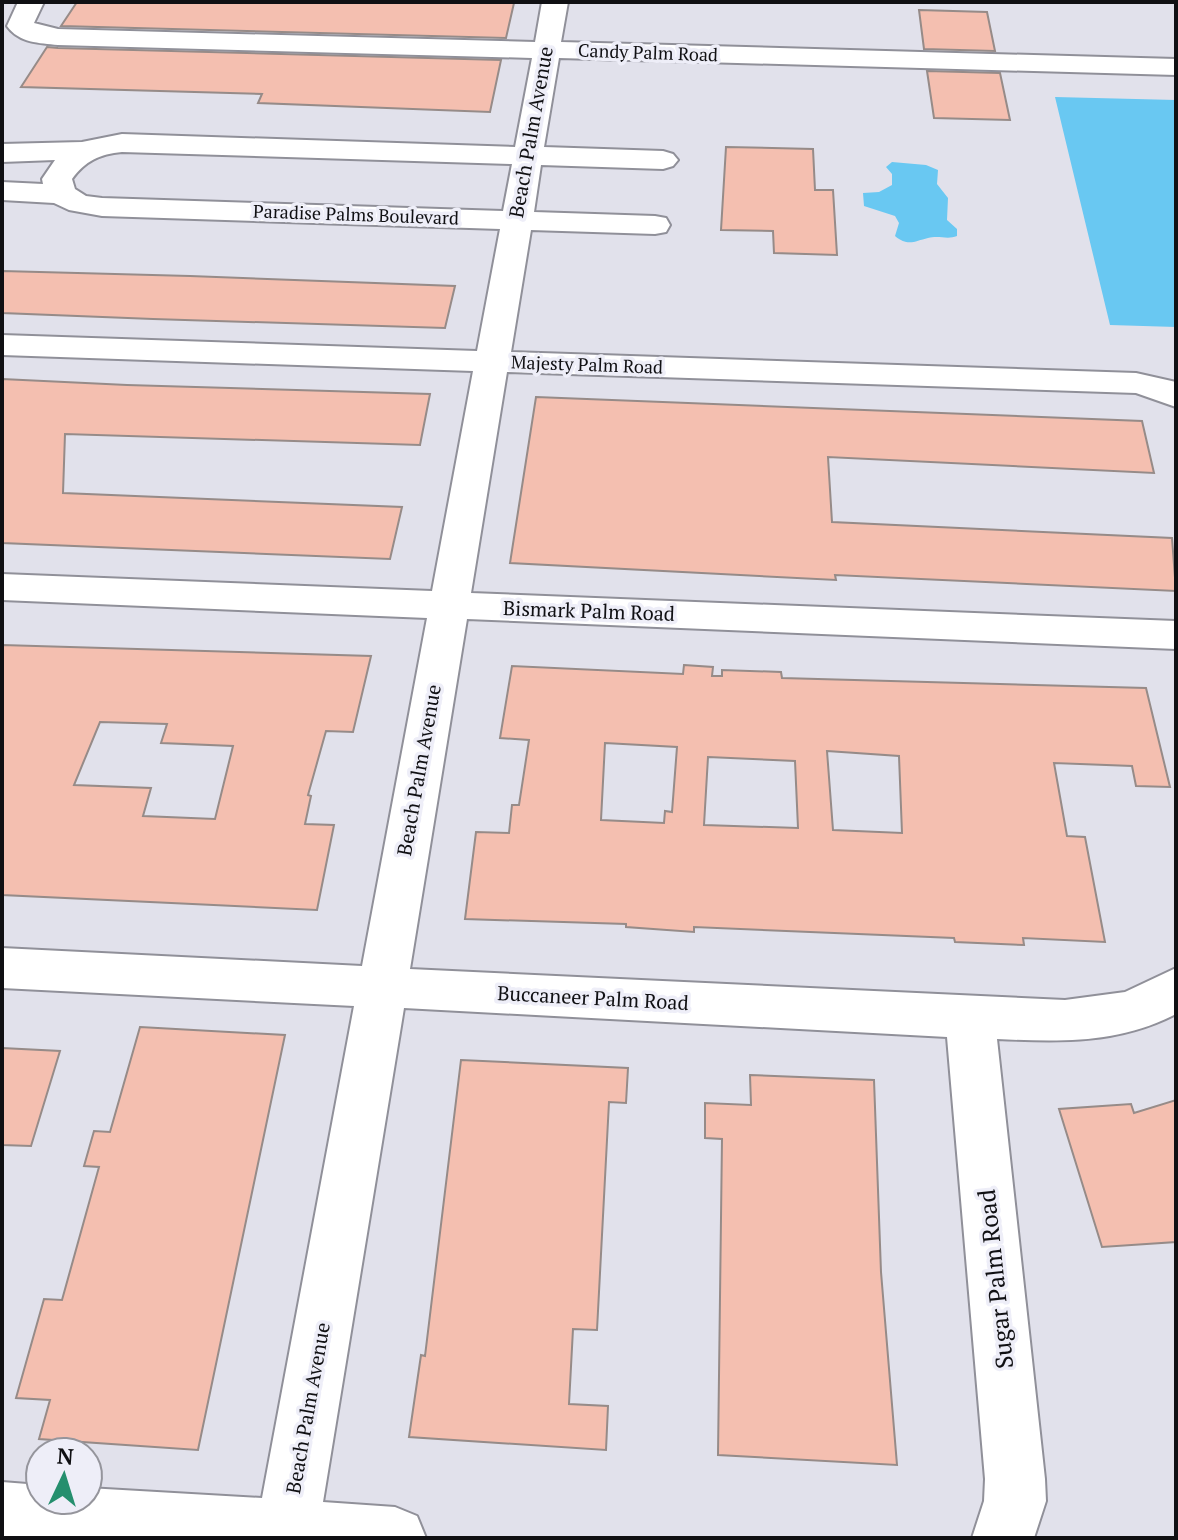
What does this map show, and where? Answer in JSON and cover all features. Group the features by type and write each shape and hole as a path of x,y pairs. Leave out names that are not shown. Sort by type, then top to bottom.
{"street":[{"name":"Candy Palm Road","path":"31,2 20,22 24,31 58,37 1176,67"},
{"name":"Beach Palm Avenue","path":"286,1534 555,2"},
{"path":"2,153 82,151 136,142 663,160"},
{"path":"61,194 57,179 66,163 82,151"},
{"name":"Paradise Palms Boulevard","path":"2,191 61,194 76,203 102,207 655,225"},
{"name":"Majesty Palm Road","path":"2,345 1136,383 1173,394"},
{"name":"Bismark Palm Road","path":"2,587 1176,635"},
{"name":"Buccaneer Palm Road","path":"2,968 1076,1022 1104,1019 1156,1003 1176,988"},
{"name":"Sugar Palm Road","path":"970,1018 1015,1479 1015,1501 1003,1538"},
{"path":"2,1513 286,1534 395,1538"}],"water":[{"path":"1055,97 1176,100 1176,327 1110,325"},
{"path":"892,162 926,165 938,170 937,184 948,198 947,220 957,229 957,236 904,241 895,236 899,223 895,216 864,206 863,193 879,192 892,185 892,174 886,167"}],"building":[{"path":"77,2 514,3 506,38 61,26"},
{"path":"919,10 987,12 995,51 924,49"},
{"path":"47,47 501,60 490,112 258,103 262,94 21,87"},
{"path":"927,71 1000,73 1010,120 934,118"},
{"path":"726,147 813,149 815,190 833,190 837,255 774,253 773,231 721,230"},
{"path":"2,271 455,286 445,328 153,319 2,313"},
{"path":"2,379 430,394 420,445 65,434 63,493 402,507 390,559 2,543"},
{"path":"536,397 1142,421 1154,473 828,457 832,522 1172,538 1176,591 835,575 836,580 510,563"},
{"path":"2,645 371,656 353,732 326,731 308,795 311,796 305,824 334,825 317,910 2,895","holes":["100,722 167,724 161,743 233,746 215,819 143,816 151,788 74,785"]},
{"path":"684,665 713,667 712,676 722,676 722,670 781,672 782,678 1146,688 1170,787 1136,786 1132,766 1054,763 1067,836 1085,837 1105,942 1023,938 1024,945 955,942 954,938 694,927 694,932 626,927 626,924 465,919 476,832 509,833 512,805 519,805 529,740 500,738 512,666 683,674","holes":["605,743 677,747 672,812 665,811 664,823 601,820","827,751 899,756 902,833 833,830","708,757 795,761 798,828 704,825"]},
{"path":"140,1027 285,1035 198,1450 104,1443 104,1436 40,1436 50,1400 16,1398 44,1299 62,1300 99,1167 84,1166 94,1131 110,1132"},
{"path":"2,1048 60,1051 31,1146 2,1145"},
{"path":"461,1060 628,1068 626,1103 609,1102 597,1330 573,1329 569,1404 608,1406 606,1450 409,1437 421,1355 425,1356"},
{"path":"750,1075 874,1080 881,1272 897,1465 718,1455 722,1139 705,1138 705,1103 751,1105"},
{"path":"1176,1100 1176,1242 1102,1247 1059,1109 1131,1104 1134,1113"}]}
